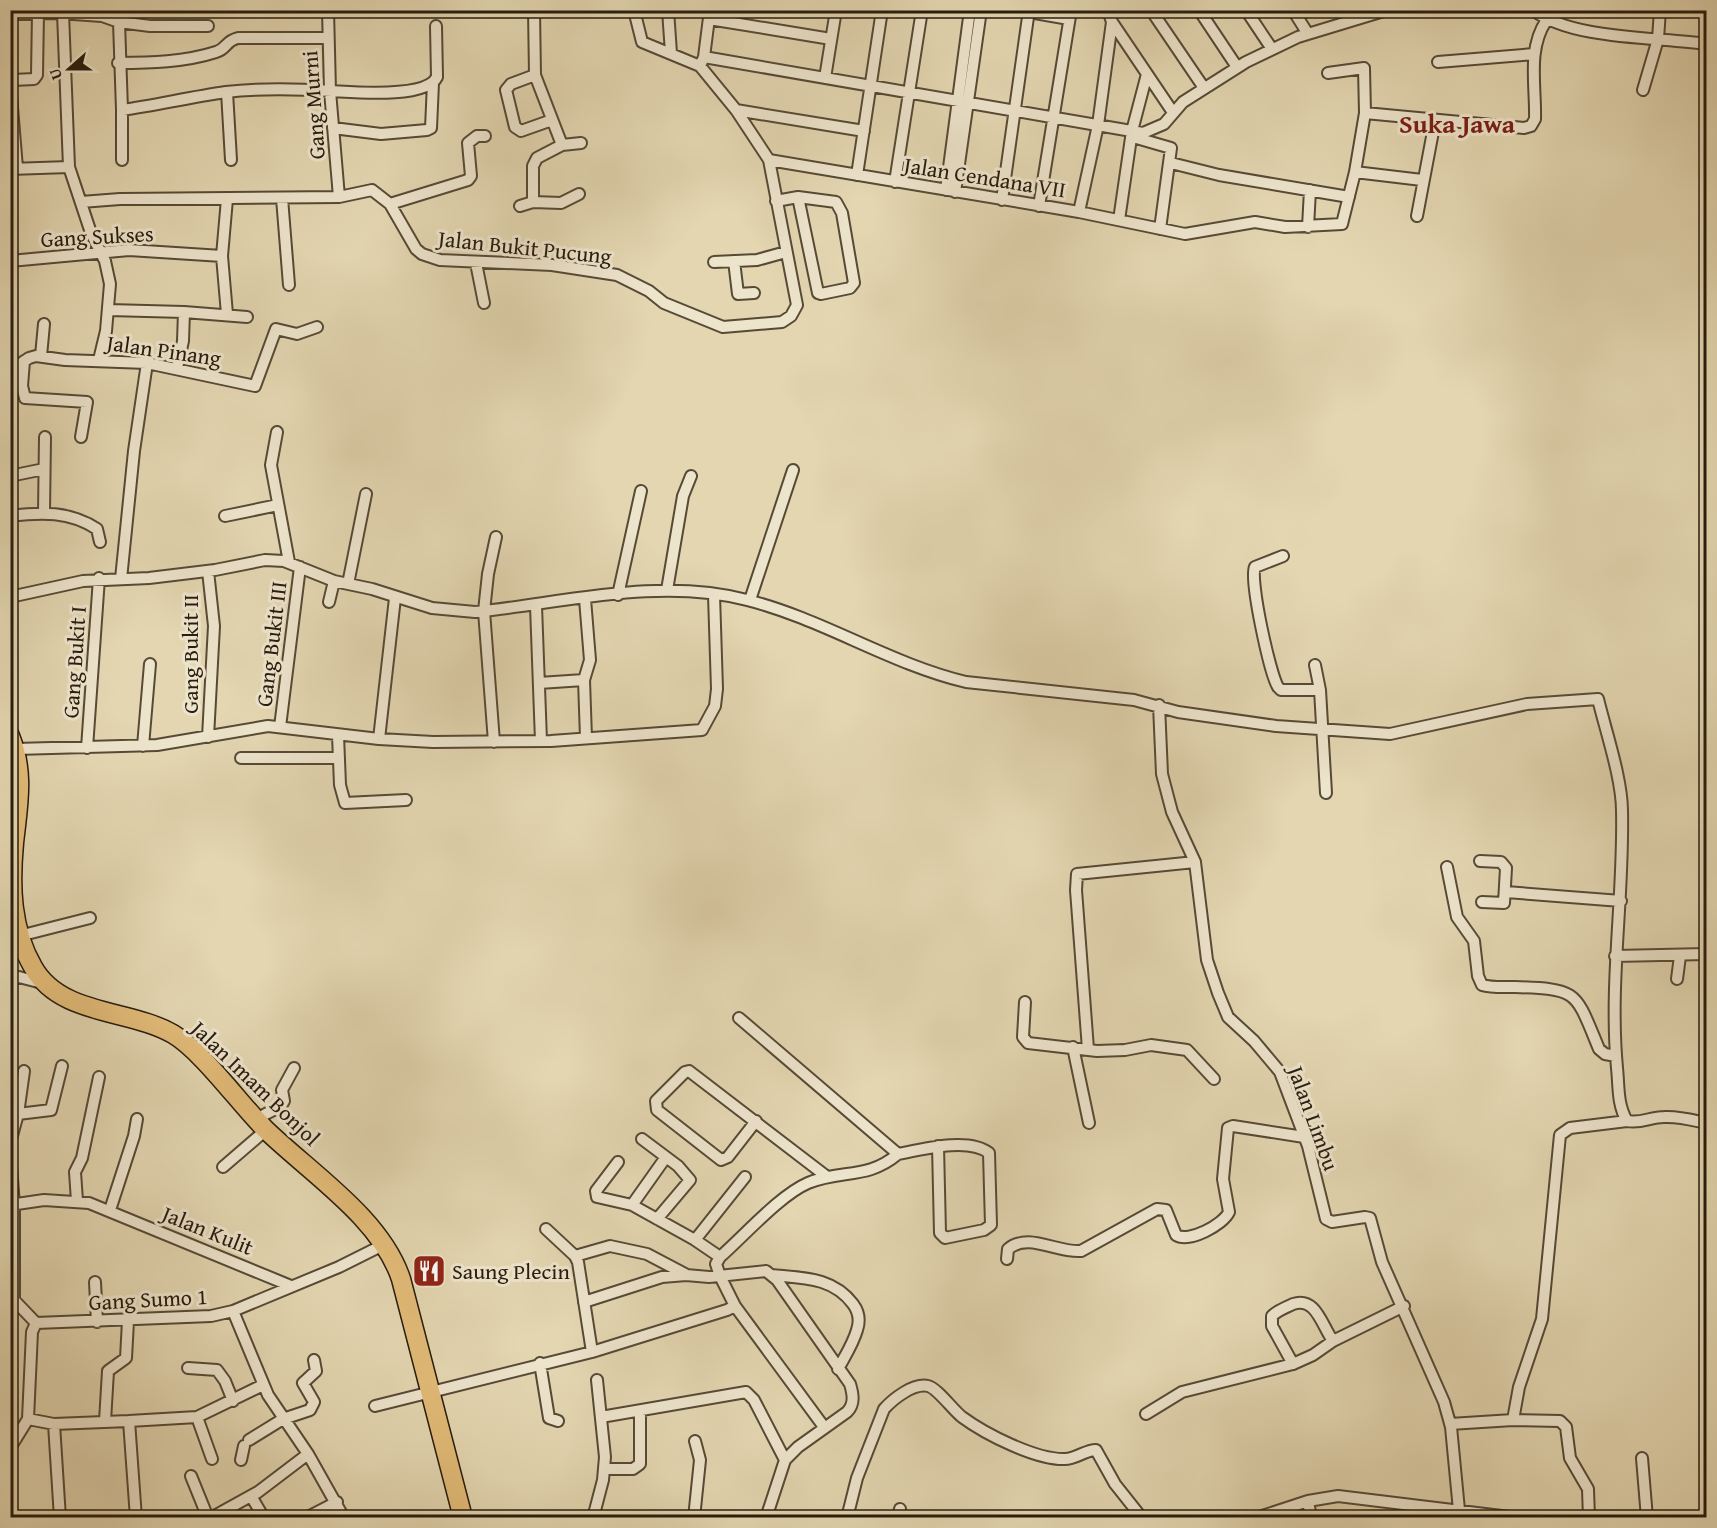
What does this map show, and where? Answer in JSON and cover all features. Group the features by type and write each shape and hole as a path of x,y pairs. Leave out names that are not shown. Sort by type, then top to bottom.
{"highway":[{"name":"Jalan Imam Bonjol","path":"13,743 20,787 11,883 19,936 33,969 47,984 75,1003 140,1019 184,1042 261,1125 323,1181 383,1245 396,1263 401,1279 463,1518"}],"street":[{"path":"122,160 122,110 118,63 124,10"},
{"name":"Gang Murni","path":"328,10 330,91 339,197"},
{"path":"534,10 535,75 561,145"},
{"path":"634,10 642,42 702,62 825,78 1054,117 1098,125 1166,145 1172,148 1171,163 1160,229"},
{"path":"668,10 671,53"},
{"path":"825,78 836,10"},
{"path":"857,175 868,87 882,10"},
{"path":"895,182 922,10"},
{"path":"963,103 970,10"},
{"path":"951,191 963,103 981,10"},
{"path":"1108,10 1112,22 1172,111"},
{"path":"1151,10 1204,88"},
{"path":"1199,10 1237,67"},
{"path":"1246,10 1272,50"},
{"path":"1293,10 1308,34"},
{"path":"1342,10 1350,22"},
{"path":"1132,134 1154,130 1164,124 1172,111 1237,67 1308,34 1387,10"},
{"path":"1533,10 1546,21 1572,28 1707,44"},
{"path":"1643,90 1658,39 1660,10"},
{"path":"1002,200 1017,112 1029,11 1070,15 1039,206"},
{"path":"34,12 37,75 34,79 13,80 10,83 14,168 69,167"},
{"path":"63,13 69,167 110,284 104,347 99,360"},
{"path":"10,14 63,13 102,16 122,23 208,26"},
{"path":"769,160 702,62 710,15 831,39"},
{"path":"1365,113 1434,121 1524,128 1532,126 1536,112 1534,54 1539,32 1546,21"},
{"path":"1079,212 1098,125 1112,22"},
{"path":"333,128 381,134 431,128 433,83 438,70 436,26"},
{"path":"118,63 153,62 202,55 218,51 229,40 238,38 328,38"},
{"path":"1438,62 1534,54"},
{"path":"1171,163 1219,175 1349,197 1365,113 1364,68 1328,73"},
{"path":"1119,220 1132,134 1148,74"},
{"path":"535,75 511,84 506,90 515,127 521,131 552,120"},
{"path":"122,110 227,92 330,91 371,94 412,90 433,83"},
{"path":"227,92 231,160"},
{"path":"735,111 864,131"},
{"path":"1417,216 1434,121"},
{"path":"81,202 120,198 339,197 372,190 390,204 468,180 471,176 468,143 477,136 485,136"},
{"path":"533,202 533,166 537,158 561,145 581,143"},
{"name":"Jalan Cendana VII","path":"769,160 1079,212 1185,234 1254,222 1285,227 1342,224 1349,197"},
{"name":"Jalan Bukit Pucung","path":"390,204 422,254 440,260 552,265 617,275 649,291 664,303 723,327 751,327 782,322 796,310 769,160"},
{"path":"1355,172 1422,180"},
{"path":"1308,227 1310,190"},
{"path":"520,206 533,202 561,203 579,194"},
{"path":"776,201 798,197 827,200 838,205 854,283 850,288 821,294 817,291 798,197"},
{"path":"282,198 290,285"},
{"path":"226,199 222,256 227,314"},
{"name":"Gang Sukses","path":"10,261 129,250 222,256"},
{"path":"714,262 757,260 786,252"},
{"path":"734,261 738,294 754,293"},
{"path":"476,263 484,303"},
{"path":"109,310 227,314 247,317"},
{"path":"177,368 183,341 184,312"},
{"path":"41,356 44,324"},
{"name":"Jalan Pinang","path":"10,372 24,361 41,356 65,360 147,363 255,386 276,328 297,334 317,327"},
{"path":"24,361 22,386 25,398 87,402 81,437"},
{"path":"121,579 134,451 147,363"},
{"path":"277,432 271,465 289,562"},
{"path":"44,513 45,437"},
{"path":"10,476 44,469"},
{"path":"750,600 793,470"},
{"path":"667,590 683,496 691,476"},
{"path":"618,595 641,491"},
{"path":"348,584 366,494"},
{"path":"225,516 278,505"},
{"path":"10,516 44,513 73,517 97,529 100,542"},
{"path":"494,742 484,611 488,574 496,537"},
{"path":"1283,556 1260,564 1252,573 1275,683 1281,690 1320,690"},
{"path":"10,597 99,578 121,579 208,571 265,560 289,562 334,581 454,612 536,606 667,590 750,600 814,623 941,676 966,682 1159,705 1178,712 1265,724 1390,734 1527,704 1598,699 1622,808 1621,902 1615,956 1616,1056 1618,1095 1627,1121"},
{"name":"Gang Bukit III","path":"280,727 300,567"},
{"name":"Gang Bukit II","path":"208,571 214,626 208,737"},
{"name":"Gang Bukit I","path":"87,748 99,578"},
{"path":"329,602 334,581"},
{"path":"13,743 87,748 143,746 208,737 247,728 280,727 379,739 494,742 687,733 702,730 715,706 717,689 714,595"},
{"path":"379,739 395,598"},
{"path":"585,599 590,660 584,680 586,738"},
{"path":"536,606 541,741"},
{"path":"143,746 150,664"},
{"path":"1316,665 1320,690 1326,793"},
{"path":"539,683 584,680"},
{"name":"Jalan Limbu","path":"1159,705 1162,774 1172,812 1195,862 1207,960 1218,993 1228,1017 1254,1041 1280,1072 1304,1137 1326,1219 1332,1221 1365,1216 1370,1218 1382,1262 1404,1306 1412,1332 1444,1402 1450,1424 1459,1510"},
{"path":"338,735 337,758 341,794 345,802 406,800"},
{"path":"242,758 337,758"},
{"path":"1480,861 1503,863 1506,868 1506,892 1503,904 1482,902"},
{"path":"1089,1049 1076,890 1077,874 1195,862"},
{"path":"1447,867 1457,917 1474,941 1478,976 1482,985 1557,988 1569,993 1579,1003 1599,1049 1605,1054 1616,1056"},
{"path":"1506,892 1621,902"},
{"path":"19,936 90,918"},
{"path":"1615,956 1707,954"},
{"path":"1677,979 1680,956"},
{"path":"10,981 19,977 47,984"},
{"path":"1025,1002 1024,1041 1089,1049 1125,1050 1151,1045 1187,1050 1214,1079"},
{"path":"739,1018 898,1154"},
{"path":"1073,1047 1089,1123"},
{"path":"18,1114 51,1110 62,1066"},
{"path":"223,1167 284,1101 282,1090 294,1068"},
{"path":"10,1143 18,1114 24,1071"},
{"path":"756,1120 728,1157 721,1160 657,1110 656,1101 685,1072 689,1071 756,1120 826,1176"},
{"path":"77,1201 75,1172 82,1158 99,1077"},
{"path":"1513,1420 1519,1387 1542,1319 1560,1135 1570,1128 1627,1121 1635,1123 1662,1116 1683,1117 1707,1123"},
{"path":"110,1210 134,1136 136,1119"},
{"path":"1007,1259 1008,1249 1014,1244 1026,1241 1069,1252 1081,1251 1157,1209 1166,1210 1176,1235 1190,1237 1221,1222 1229,1212 1223,1179 1228,1128 1233,1126 1304,1137"},
{"path":"642,1139 666,1157 690,1180 657,1219"},
{"path":"824,1427 735,1306 716,1264 720,1257 788,1194 826,1176 855,1174 883,1166 898,1154 938,1146 980,1146 989,1153 991,1225 984,1230 945,1238 940,1233 938,1146"},
{"path":"10,1152 12,1300 36,1323 32,1332 27,1419 10,1448"},
{"path":"632,1205 666,1157"},
{"path":"618,1162 595,1194 608,1200 632,1205 695,1240 720,1257"},
{"path":"695,1240 745,1177"},
{"name":"Jalan Kulit","path":"12,1205 44,1200 77,1201 110,1210 172,1239 222,1255 291,1286"},
{"path":"546,1229 575,1256 592,1352"},
{"path":"291,1286 339,1267 383,1245"},
{"path":"575,1256 610,1246 647,1254 686,1275"},
{"path":"584,1302 662,1278 686,1275 720,1276 766,1271 772,1275 850,1384 853,1396 851,1408 785,1460 766,1518"},
{"path":"772,1275 829,1282 844,1291 856,1307 860,1318 857,1330 838,1369"},
{"path":"95,1282 98,1322"},
{"name":"Gang Sumo 1","path":"36,1323 211,1316 233,1311 291,1286"},
{"path":"1293,1364 1272,1326 1272,1316 1278,1310 1298,1303 1306,1303 1314,1308 1333,1341"},
{"path":"375,1406 540,1363 592,1352 715,1315 735,1306"},
{"path":"1146,1414 1182,1392 1293,1364 1313,1355 1333,1341 1404,1306"},
{"path":"233,1311 263,1385 283,1419 308,1454 344,1518"},
{"path":"105,1420 108,1371 126,1358 128,1321"},
{"path":"241,1460 246,1443 283,1419 313,1407 303,1383 316,1371 314,1360"},
{"path":"540,1363 549,1418 558,1421"},
{"path":"188,1368 217,1370 225,1380 233,1401"},
{"path":"593,1518 604,1469 597,1380"},
{"path":"27,1419 54,1424 196,1417 263,1385"},
{"path":"848,1518 857,1478 880,1416 890,1402 911,1389 927,1386 936,1390 946,1404 965,1418 1028,1451 1066,1459 1093,1449 1097,1451 1115,1484 1142,1518"},
{"path":"601,1417 746,1392 754,1400 785,1460"},
{"path":"604,1469 633,1469 640,1464 640,1412"},
{"path":"196,1417 212,1459"},
{"path":"1450,1424 1513,1420 1560,1421 1564,1424 1570,1458 1588,1489 1589,1518"},
{"path":"129,1421 136,1518"},
{"path":"54,1424 60,1518"},
{"path":"694,1518 700,1460 695,1441"},
{"path":"191,1476 215,1517 251,1496 308,1454"},
{"path":"1642,1458 1647,1518"},
{"path":"251,1496 264,1518"},
{"path":"1259,1517 1308,1501 1338,1496 1437,1513 1459,1510 1518,1518"},
{"path":"1308,1501 1311,1518"},
{"path":"306,1518 337,1503"}],"place":[{"name":"Saung Plecin","path":"429,1271"}],"district":[{"name":"Suka Jawa","path":"1457,124"}]}
